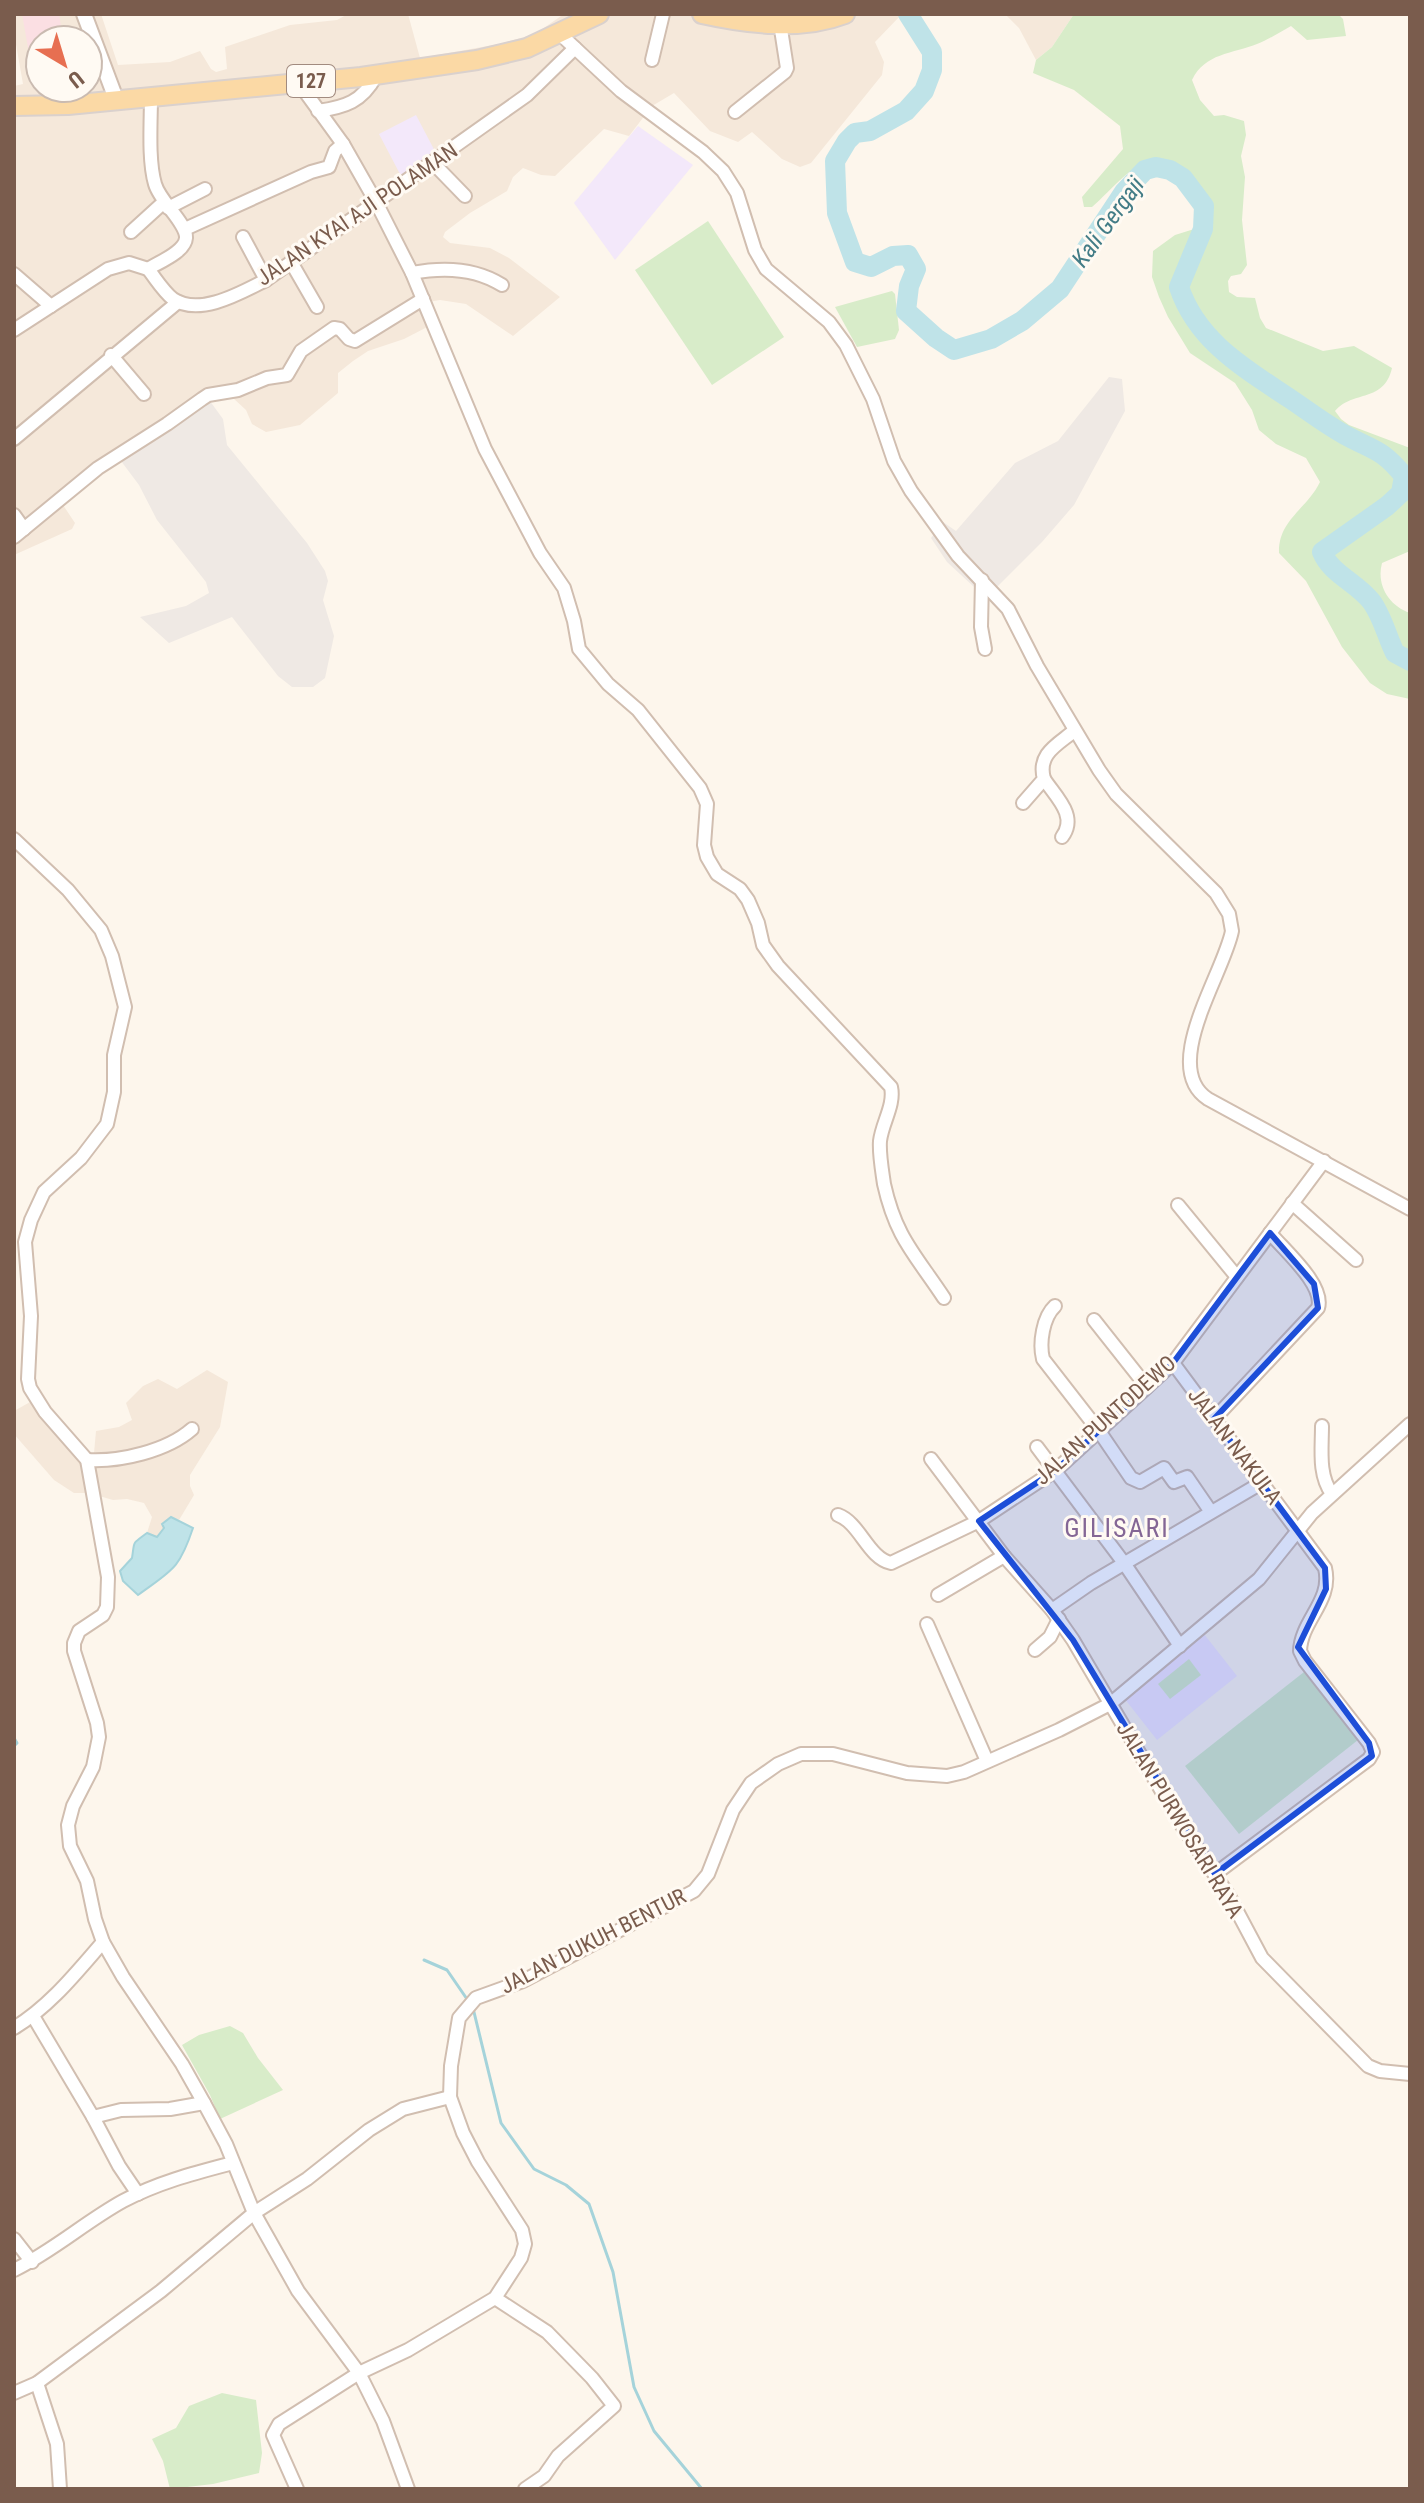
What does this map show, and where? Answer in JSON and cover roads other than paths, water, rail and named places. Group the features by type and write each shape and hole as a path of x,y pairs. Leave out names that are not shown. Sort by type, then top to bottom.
{"main road":[{"name":"127","path":"14,106 68,105 376,76 508,54 560,34 599,14"},
{"path":"702,14 780,23 845,14"}],"street":[{"path":"84,14 116,99"},
{"path":"652,60 663,14"},
{"path":"735,112 785,72 780,23"},
{"path":"560,34 621,91 703,152 723,171 737,193 755,250 766,269 838,331 873,399 889,450 900,473 958,556 1008,609 1074,731 1116,794 1216,893 1232,922 1230,940 1199,1017 1192,1043 1191,1080 1194,1088 1208,1099 1410,1209"},
{"name":"JALAN KYAI AJI POLAMAN","path":"178,302 213,302 266,280 527,95 575,48"},
{"path":"318,111 359,99 376,76"},
{"path":"298,82 343,144 412,273 485,449 540,553 564,588 579,649 608,684 638,710 700,788 707,804 704,845 709,864 717,874 740,889 748,900 763,945 778,966 891,1087 880,1142 889,1207 911,1252 944,1298"},
{"path":"148,269 182,247 186,238 185,229 166,205 154,180 151,96"},
{"path":"185,229 311,172 329,167 335,151 343,144"},
{"path":"433,163 465,196"},
{"path":"131,232 166,205 205,189"},
{"path":"243,237 266,280"},
{"path":"291,262 317,307"},
{"path":"14,330 114,266 129,263 148,269 162,288 178,302 14,439"},
{"path":"412,273 450,269 486,276 502,285"},
{"path":"14,274 51,306"},
{"path":"14,515 19,533 98,468 208,395 231,392 262,379 287,375 301,351 334,328 355,341 423,299"},
{"path":"111,355 144,394"},
{"path":"982,580 981,627 985,649"},
{"path":"1062,837 1069,817 1044,779 1041,769 1045,755 1074,731"},
{"path":"1023,803 1044,779"},
{"path":"14,839 68,890 101,930 112,956 125,1007 114,1055 114,1092 107,1124 81,1158 44,1192 25,1242 31,1316 30,1388 45,1412 87,1460 108,1577 109,1601 103,1615 79,1631 74,1643 99,1737 93,1767 73,1806 68,1825 70,1846 87,1881 103,1942 204,2103 254,2213 298,2291 359,2373 383,2421 408,2489"},
{"name":"JALAN PUNTODEWO","path":"838,1515 846,1519 881,1559 891,1563 979,1521 1056,1470 1173,1363 1324,1161"},
{"path":"1292,1203 1356,1260"},
{"path":"1178,1205 1237,1277"},
{"path":"1214,1419 1318,1308 1321,1300 1314,1284 1270,1233"},
{"path":"1055,1306 1049,1312 1045,1327 1041,1348 1043,1359 1133,1481 1140,1482 1163,1468 1174,1482 1187,1477 1211,1512"},
{"path":"1094,1320 1147,1387"},
{"name":"JALAN NAKULA","path":"1173,1363 1325,1568 1327,1582 1300,1644 1300,1651 1373,1752 1369,1759 1215,1874"},
{"name":"JALAN PURWOSARI RAYA","path":"1410,1424 1332,1494 1298,1529 1259,1579 1110,1704 1215,1874 1262,1958 1368,2066 1380,2071 1410,2074"},
{"path":"1322,1426 1322,1475 1332,1494"},
{"path":"87,1460 113,1459 154,1449 182,1437 192,1429"},
{"path":"1037,1447 1124,1563 1180,1646"},
{"path":"931,1459 1004,1556 1056,1615 1110,1704"},
{"path":"1035,1650 1050,1637 1056,1615 1124,1563 1263,1482"},
{"path":"938,1595 1004,1556"},
{"path":"927,1624 987,1761"},
{"name":"JALAN DUKUH BENTUR","path":"297,2489 274,2431 279,2424 359,2373 408,2350 495,2298 521,2258 526,2238 478,2162 450,2097 453,2043 463,2011 476,1998 523,1981 694,1891 708,1874 733,1810 751,1783 778,1764 801,1754 833,1754 907,1773 947,1776 1059,1730 1110,1704"},
{"path":"14,2028 55,1996 103,1942"},
{"path":"33,2016 138,2194"},
{"path":"14,2393 37,2383 161,2291 254,2213 300,2185 369,2130 403,2109 450,2097"},
{"path":"93,2117 121,2110 170,2109 204,2103"},
{"path":"14,2270 32,2262 138,2194 171,2179 233,2163"},
{"path":"14,2239 32,2262"},
{"path":"495,2298 547,2332 592,2378 614,2406 558,2456 544,2476 525,2489"},
{"path":"37,2383 57,2444 60,2489"}],"water":[{"path":"171,1517 193,1528 188,1542 173,1568 138,1595 123,1581 120,1571 132,1558 136,1541 147,1533 157,1537 164,1528 162,1524"}],"waterway":[{"name":"Kali Gergaji","path":"908,14 932,52 932,70 924,91 906,111 870,131 855,133 835,161 837,213 855,262 871,267 893,256 908,255 916,269 909,286 906,311 954,350 991,339 1022,321 1060,289 1124,192 1145,170 1156,167 1170,170 1183,178 1204,206 1203,229 1179,287 1197,323 1239,364 1330,426 1383,455 1404,476 1401,493 1387,506 1322,552 1331,566 1371,601 1395,653 1410,661"},
{"path":"14,1738 17,1743 14,1746"},
{"path":"424,1960 447,1970 469,2002"},
{"path":"473,2008 501,2123 534,2169 566,2185 589,2204 613,2272 634,2387 654,2431 702,2489"}],"district":[{"name":"GILISARI","path":"1117,1528"}]}
